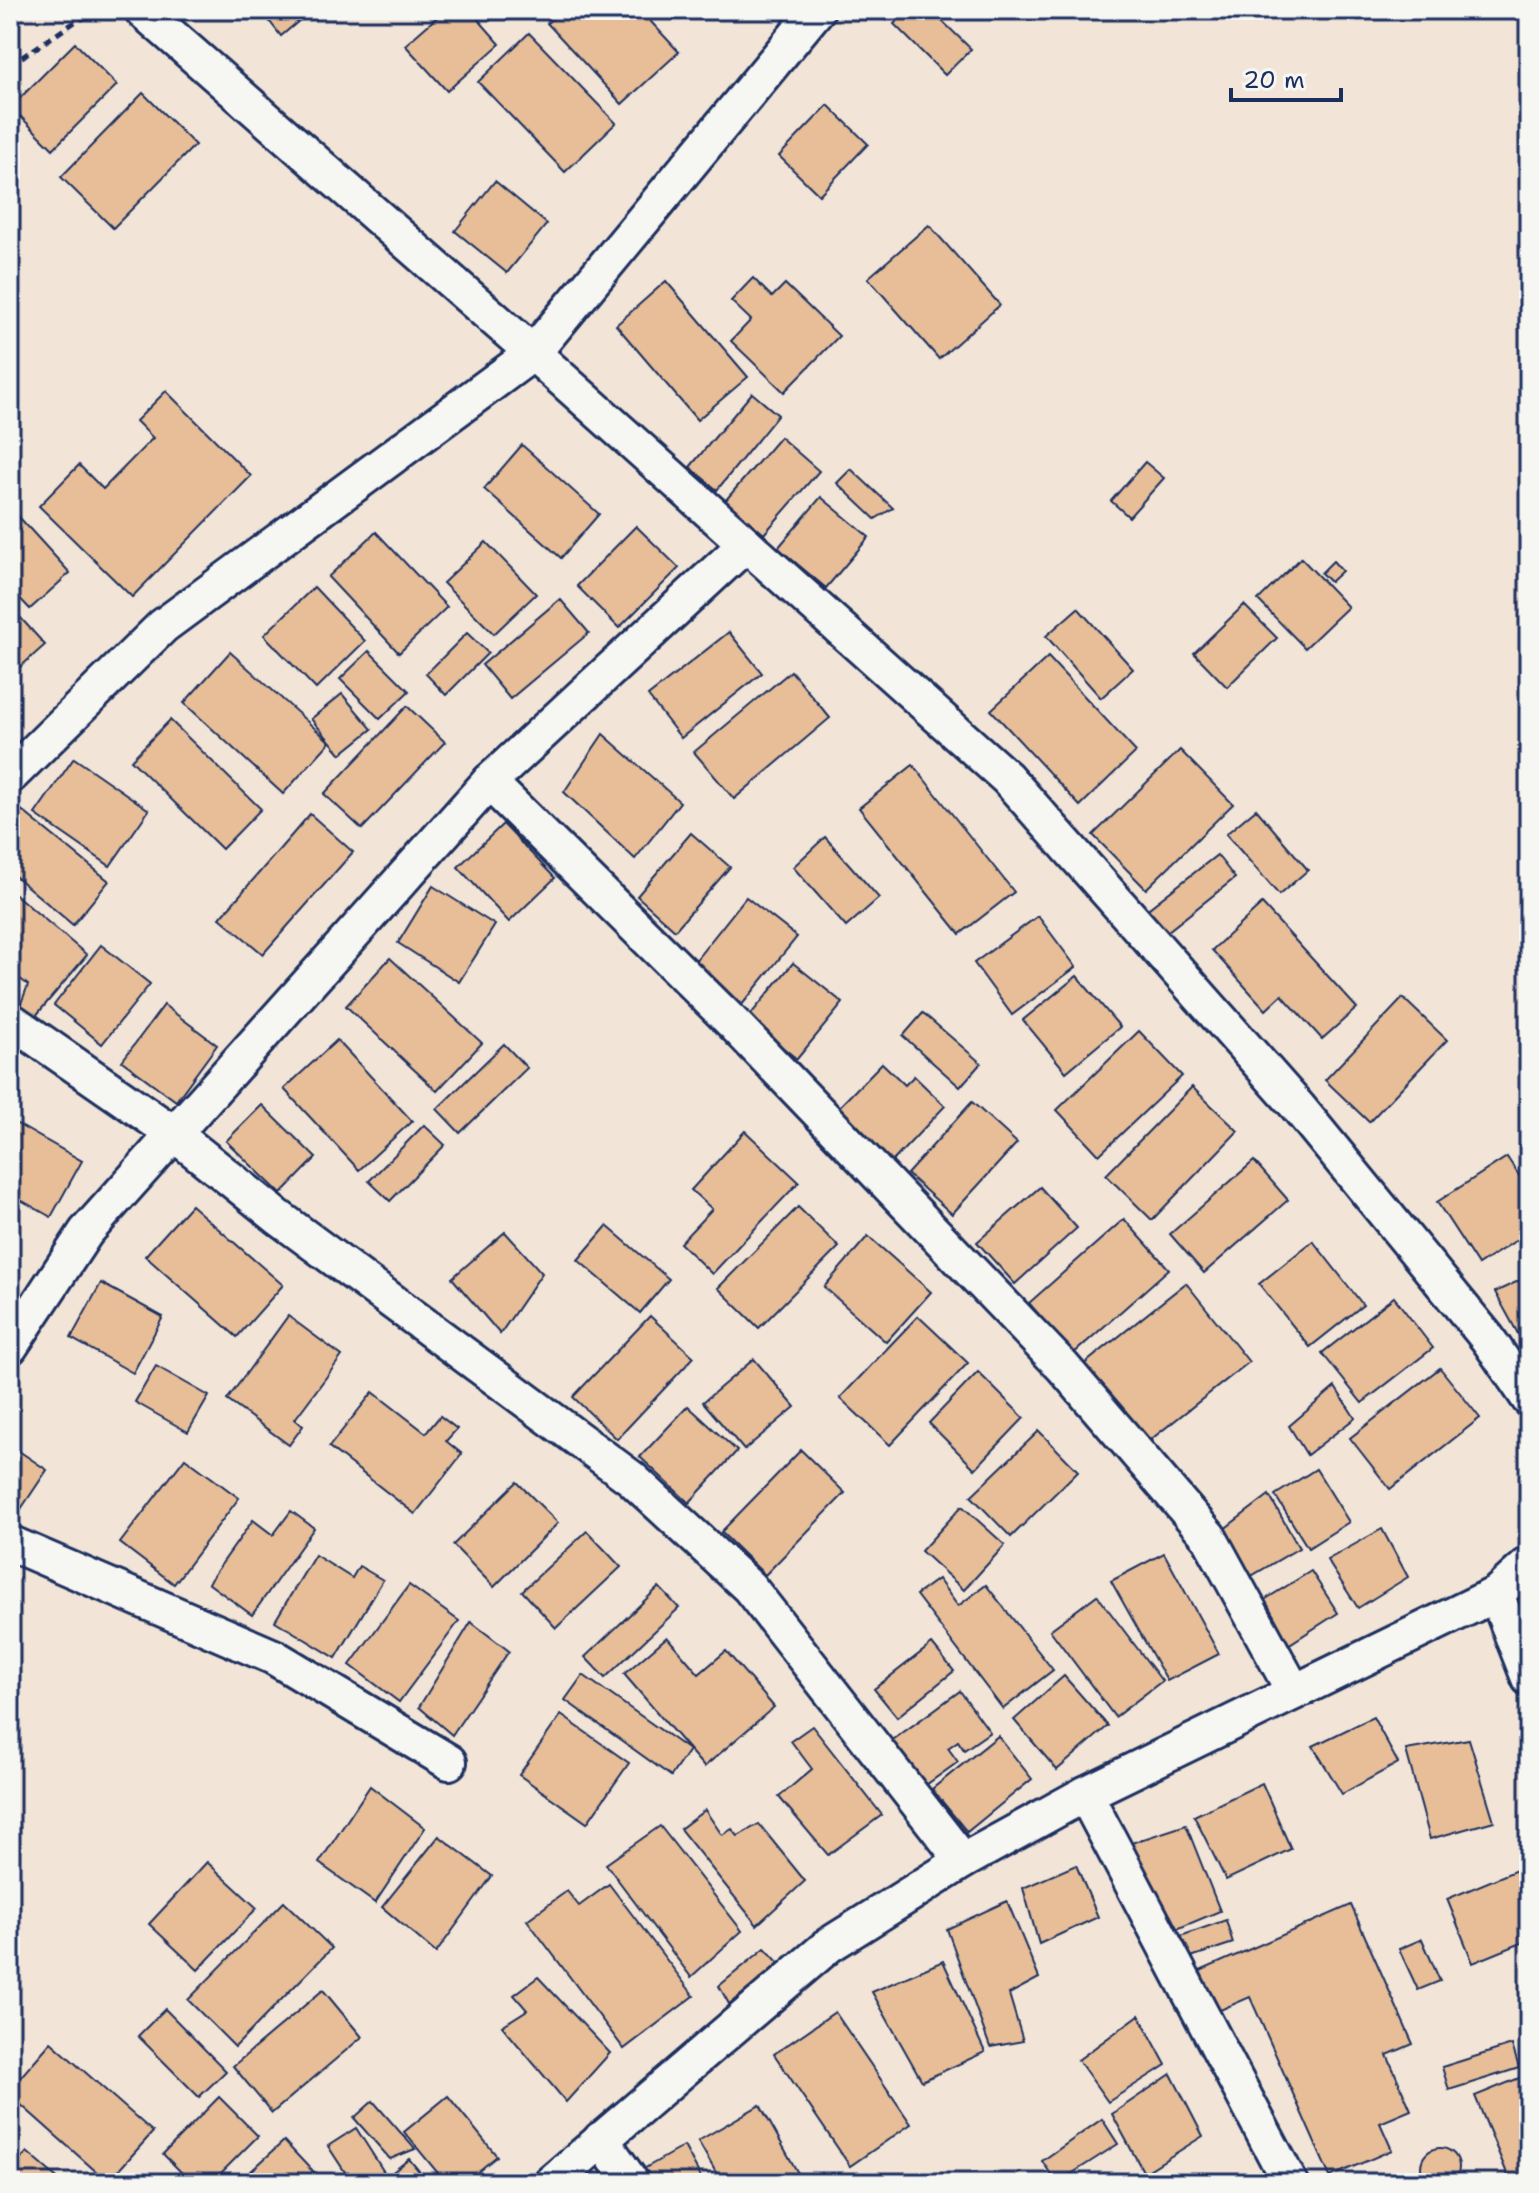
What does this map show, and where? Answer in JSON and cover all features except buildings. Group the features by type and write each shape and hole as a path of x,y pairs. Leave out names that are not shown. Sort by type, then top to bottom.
{"street":[{"path":"142,10 533,353 1007,778 1298,1107 1488,1339 1529,1399"},
{"path":"10,776 163,626 533,353 817,10"},
{"path":"10,1347 86,1232 489,782 746,544"},
{"path":"489,782 735,1025 1063,1367 1209,1537 1294,1692"},
{"path":"10,1020 173,1133 278,1217 631,1478 749,1587 963,1861"},
{"path":"10,1543 274,1657 449,1762"},
{"path":"551,2183 829,1945 963,1861 1085,1794 1496,1594 1529,1564"},
{"path":"1496,1594 1529,1678"},
{"path":"1085,1794 1290,2183"},
{"path":"601,2139 632,2183"}],"path":[{"path":"10,65 75,22 102,10"}]}
